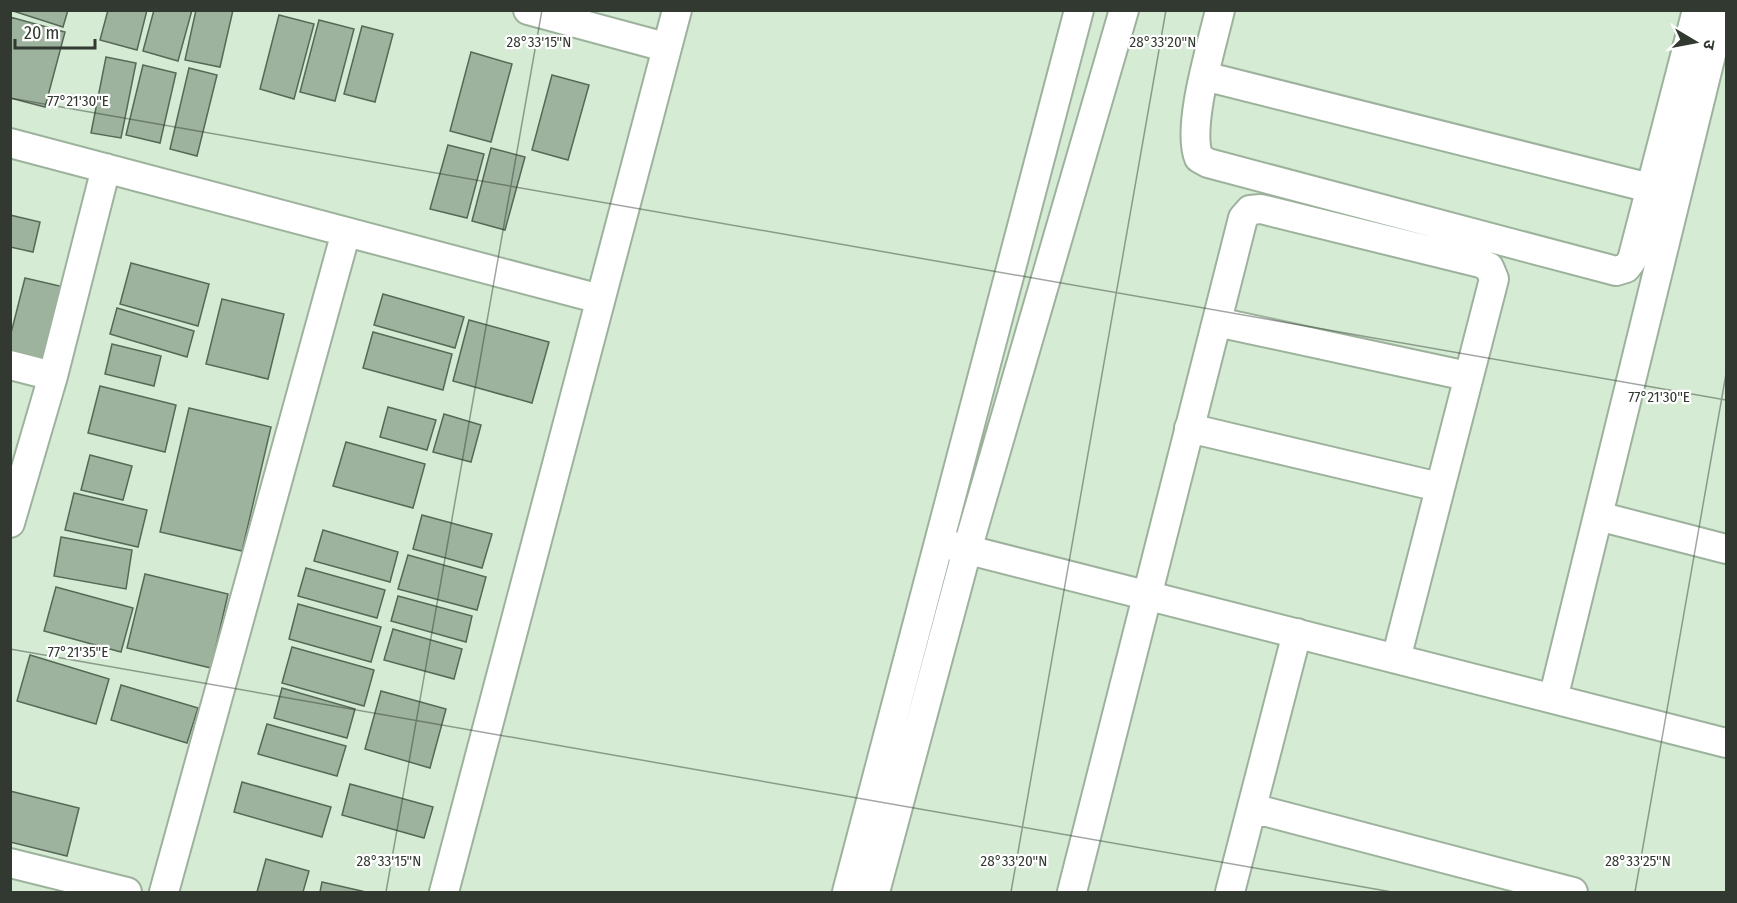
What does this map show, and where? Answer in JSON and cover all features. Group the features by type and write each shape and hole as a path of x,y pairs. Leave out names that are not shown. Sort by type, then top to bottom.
{"street":[{"path":"528,10 665,47"},
{"path":"444,892 676,10"},
{"path":"847,892 1079,10"},
{"path":"875,892 967,550 1124,10"},
{"path":"1220,10 1204,76 1194,137 1199,158 1208,163 1616,271 1626,268 1632,260 1696,10"},
{"path":"1553,699 1598,516 1718,63 1722,10"},
{"path":"1204,76 1650,188"},
{"path":"10,143 600,299"},
{"path":"10,523 52,376 106,168"},
{"path":"1072,892 1243,218 1250,210 1261,210 1489,267 1494,279 1467,376 1396,659"},
{"path":"164,892 346,232"},
{"path":"1217,322 1467,376"},
{"path":"10,365 52,376"},
{"path":"1189,428 1439,487"},
{"path":"1598,516 1726,549"},
{"path":"940,543 1726,743"},
{"path":"1230,892 1297,633"},
{"path":"1252,808 1573,892"},
{"path":"10,864 128,892"}],"building":[{"path":"10,10 68,10 63,27"},
{"path":"108,10 147,10 137,50 100,40"},
{"path":"154,10 192,10 178,61 143,51"},
{"path":"196,10 233,10 220,67 185,60"},
{"path":"279,15 314,24 294,99 260,89"},
{"path":"10,17 65,32 45,107 10,98"},
{"path":"319,20 354,29 335,101 300,92"},
{"path":"362,26 393,34 375,102 344,94"},
{"path":"471,52 512,64 491,142 450,131"},
{"path":"106,57 136,63 121,138 91,133"},
{"path":"143,65 176,73 160,143 126,135"},
{"path":"189,68 217,75 197,156 170,149"},
{"path":"552,75 589,85 568,160 532,150"},
{"path":"448,145 484,154 467,218 430,209"},
{"path":"491,148 525,157 505,230 472,221"},
{"path":"10,215 40,222 33,252 10,247"},
{"path":"131,263 209,284 198,326 120,304"},
{"path":"25,278 64,287 45,362 10,353 10,337"},
{"path":"383,294 464,317 455,348 374,325"},
{"path":"222,299 284,314 268,379 206,364"},
{"path":"117,308 194,331 187,357 110,334"},
{"path":"469,320 549,342 532,403 453,381"},
{"path":"373,332 452,354 443,390 363,368"},
{"path":"112,344 161,356 154,386 105,374"},
{"path":"100,386 176,405 165,452 88,433"},
{"path":"388,407 436,420 427,450 380,437"},
{"path":"189,408 271,427 242,551 160,532"},
{"path":"444,414 481,425 471,462 433,452"},
{"path":"346,442 425,464 413,508 333,486"},
{"path":"90,455 132,466 123,500 81,490"},
{"path":"74,493 147,510 138,547 65,530"},
{"path":"422,515 492,534 482,568 413,549"},
{"path":"323,530 398,552 390,582 314,561"},
{"path":"61,537 132,550 126,589 54,576"},
{"path":"408,555 486,577 477,610 398,589"},
{"path":"306,568 385,590 377,618 298,596"},
{"path":"145,574 228,594 211,668 127,648"},
{"path":"56,587 133,608 121,652 44,631"},
{"path":"398,596 472,616 466,642 391,621"},
{"path":"298,604 381,627 371,662 289,639"},
{"path":"393,629 462,649 454,679 384,660"},
{"path":"292,647 374,670 364,706 282,683"},
{"path":"30,655 109,679 96,724 17,701"},
{"path":"121,685 198,708 187,743 111,720"},
{"path":"282,688 355,709 347,738 274,718"},
{"path":"381,691 446,709 430,768 365,749"},
{"path":"267,724 346,746 337,776 258,754"},
{"path":"242,782 331,807 322,837 234,812"},
{"path":"350,784 433,807 424,838 342,815"},
{"path":"10,791 79,808 67,856 10,842"},
{"path":"266,859 309,871 303,892 257,892"},
{"path":"322,882 366,892 320,892"}]}
